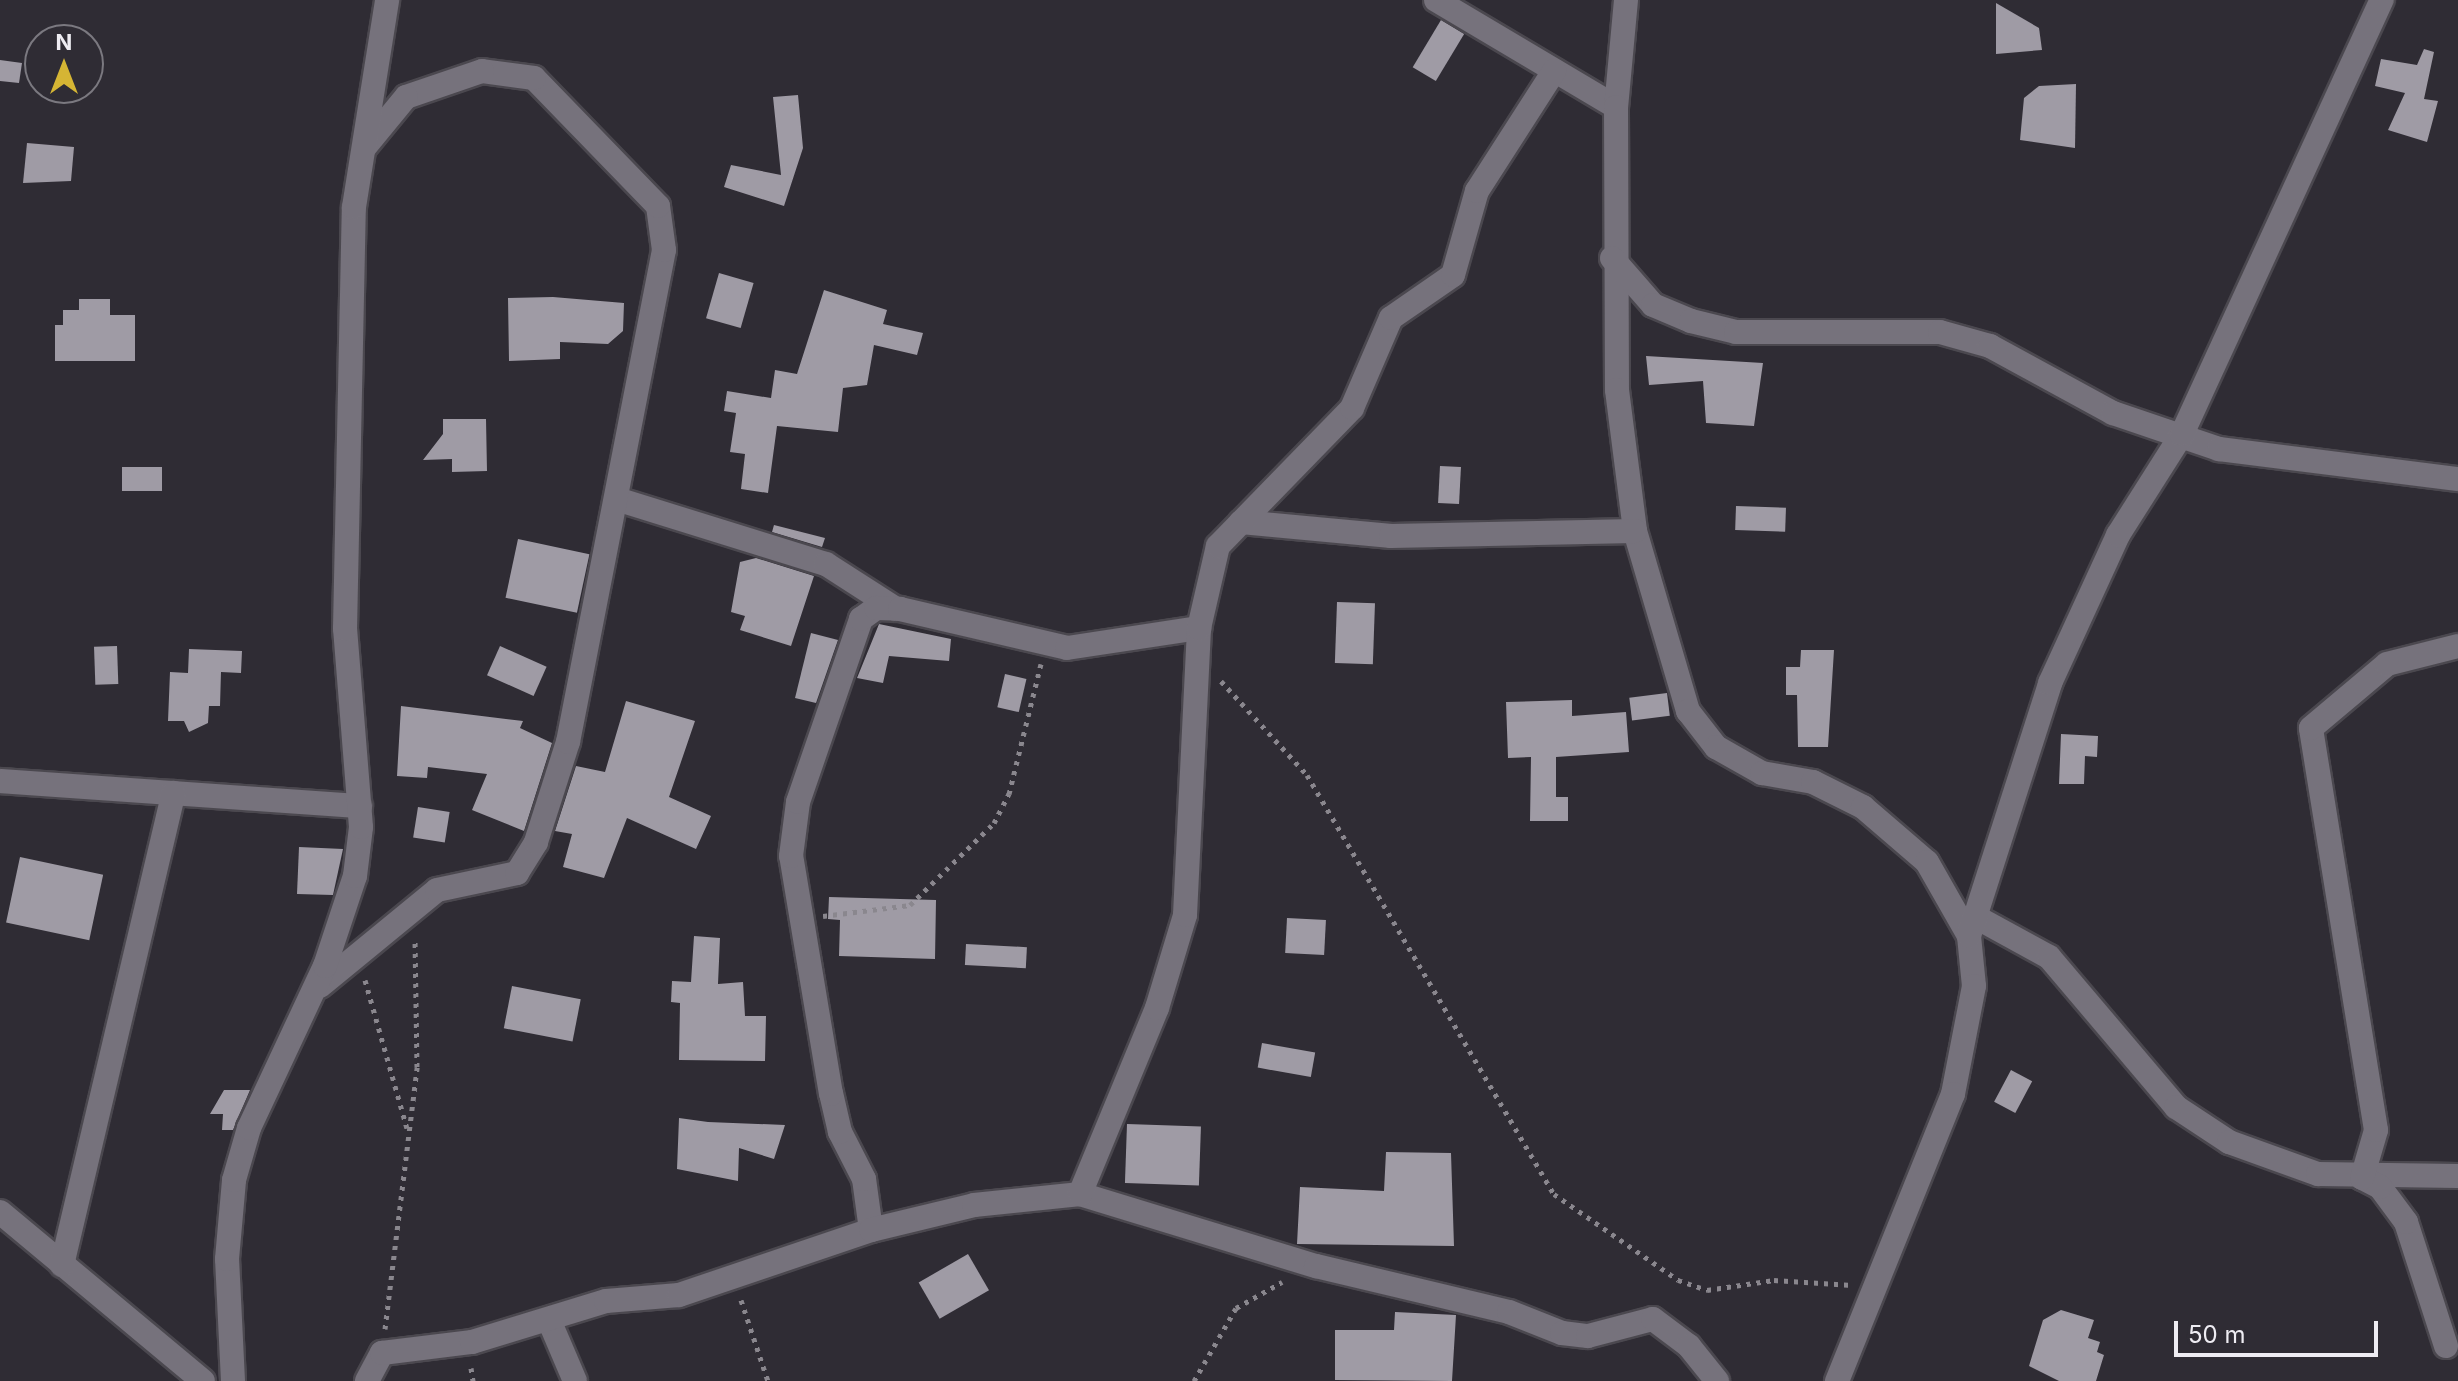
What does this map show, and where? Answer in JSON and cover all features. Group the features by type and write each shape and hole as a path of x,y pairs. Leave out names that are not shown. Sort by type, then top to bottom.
{"street":[{"path":"233,1381 227,1259 234,1180 249,1128 312,993 355,876 360,806 345,629 354,207 387,0"},
{"path":"1436,0 1616,107"},
{"path":"1626,0 1616,107 1612,258 1617,390 1635,531 1688,711 1716,747 1762,773 1813,782 1863,807 1927,862 1972,926 2049,957 2176,1107 2229,1142 2318,1174 2362,1178 2458,1176"},
{"path":"1837,1381 1953,1094 1974,986 1972,926 2050,683 2118,535 2182,434 2382,0"},
{"path":"312,993 413,906 462,882 507,880 525,863 568,742 620,500 664,250 658,206 534,78 482,71 406,97 365,147"},
{"path":"1080,1194 1157,1008 1185,915 1198,640 1218,546 1352,408 1391,318 1453,275 1477,191 1554,71"},
{"path":"1612,258 1653,305 1691,321 1736,332 1940,332 1990,346 2113,413 2219,449 2458,479"},
{"path":"620,500 826,564 896,609"},
{"path":"1241,522 1391,536 1635,531"},
{"path":"871,1230 864,1179 837,1119 791,856 798,802 851,639 866,612 896,609 1059,647 1198,640"},
{"path":"2362,1178 2376,1130 2311,728 2387,664 2458,646"},
{"path":"0,781 360,806"},
{"path":"62,1265 174,793"},
{"path":"2362,1178 2380,1187 2406,1222 2446,1346"},
{"path":"367,1381 382,1353 472,1342 606,1301 735,1280 871,1230 974,1205 1080,1194 1316,1266 1509,1312 1562,1333 1588,1336 1653,1319 1689,1346 1717,1381"},
{"path":"0,1212 203,1381"},
{"path":"549,1320 575,1381"}],"path":[{"path":"1198,640 1307,775 1554,1194 1678,1280 1707,1290 1774,1280 1875,1287"},
{"path":"800,915 888,913 941,880 1001,813 1032,681 1059,647"},
{"path":"382,1353 418,1014 413,906"},
{"path":"355,953 407,1130"},
{"path":"1194,1381 1236,1308 1316,1266"},
{"path":"735,1280 768,1381"}],"building":[{"path":"1996,3 2039,28 2042,50 1996,54"},
{"path":"1441,20 1464,34 1436,81 1413,67"},
{"path":"2424,49 2434,52 2424,99 2438,101 2427,142 2388,130 2405,93 2375,86 2381,59 2417,65"},
{"path":"0,60 22,63 19,83 0,81"},
{"path":"2076,84 2075,148 2020,140 2024,98 2039,86"},
{"path":"798,95 803,148 784,206 724,187 731,165 781,175 773,97"},
{"path":"27,143 74,147 71,181 23,183"},
{"path":"719,273 754,283 741,328 706,318"},
{"path":"824,290 887,310 883,324 923,333 917,355 874,345 867,385 843,388 838,432 777,426 768,493 741,489 745,454 730,452 736,413 724,411 727,391 771,398 775,370 797,374"},
{"path":"553,297 624,303 623,331 608,344 560,342 560,359 509,361 508,298"},
{"path":"79,299 110,299 110,315 135,315 135,361 55,361 55,325 63,325 63,310 79,310"},
{"path":"1646,356 1763,363 1754,426 1706,423 1703,381 1649,385"},
{"path":"443,419 486,419 487,471 452,472 452,459 423,460 443,434"},
{"path":"1440,466 1461,467 1459,504 1438,503"},
{"path":"122,467 162,467 162,491 122,491"},
{"path":"1736,506 1786,508 1785,532 1735,530"},
{"path":"774,525 825,538 822,547 772,532"},
{"path":"518,539 589,554 577,613 506,598"},
{"path":"756,558 814,576 791,646 740,630 745,616 731,612 740,562"},
{"path":"1337,602 1375,603 1373,664 1335,663"},
{"path":"879,624 951,639 949,661 889,656 883,683 857,678"},
{"path":"811,633 838,640 816,703 795,698"},
{"path":"117,646 118,684 95,685 94,647"},
{"path":"500,646 547,667 534,696 487,675"},
{"path":"189,649 242,651 241,673 221,672 220,706 209,706 208,723 189,732 184,721 168,721 170,672 188,673"},
{"path":"1801,650 1834,650 1828,747 1798,747 1797,695 1786,695 1786,667 1800,667"},
{"path":"1005,674 1026,679 1019,712 997,707"},
{"path":"1667,693 1670,716 1632,720 1629,698"},
{"path":"1572,700 1572,716 1626,712 1629,752 1556,757 1556,797 1568,797 1568,821 1530,821 1531,757 1508,758 1506,702"},
{"path":"626,701 695,721 669,797 711,816 696,849 627,818 604,878 563,867 572,834 555,831 576,766 605,772"},
{"path":"401,706 523,721 520,728 552,743 524,831 472,810 487,774 428,767 427,778 397,776"},
{"path":"2061,734 2098,736 2097,757 2085,756 2084,784 2059,784"},
{"path":"418,807 450,812 445,843 413,838"},
{"path":"299,847 343,849 333,895 297,894"},
{"path":"20,857 103,875 89,940 6,923"},
{"path":"829,897 936,900 935,959 839,956 840,920 828,919"},
{"path":"1287,918 1326,920 1324,955 1285,953"},
{"path":"694,936 720,938 718,984 743,982 745,1016 766,1016 765,1061 679,1060 680,1003 671,1002 672,981 691,982"},
{"path":"966,944 1027,947 1026,968 965,965"},
{"path":"512,986 581,999 573,1042 504,1028"},
{"path":"1262,1043 1315,1052 1311,1077 1258,1068"},
{"path":"2011,1070 2032,1081 2015,1113 1994,1102"},
{"path":"224,1090 250,1090 233,1130 222,1130 223,1114 210,1114"},
{"path":"679,1118 785,1125 774,1159 739,1148 738,1181 677,1169"},
{"path":"1127,1124 1201,1127 1199,1186 1125,1183"},
{"path":"1386,1152 1451,1153 1454,1246 1297,1244 1300,1187 1384,1191"},
{"path":"968,1254 989,1290 940,1319 919,1282"},
{"path":"2061,1310 2094,1320 2088,1338 2100,1342 2097,1352 2104,1355 2096,1381 2059,1381 2029,1366 2043,1320"},
{"path":"1395,1312 1456,1315 1452,1381 1335,1380 1335,1330 1394,1330"}]}
